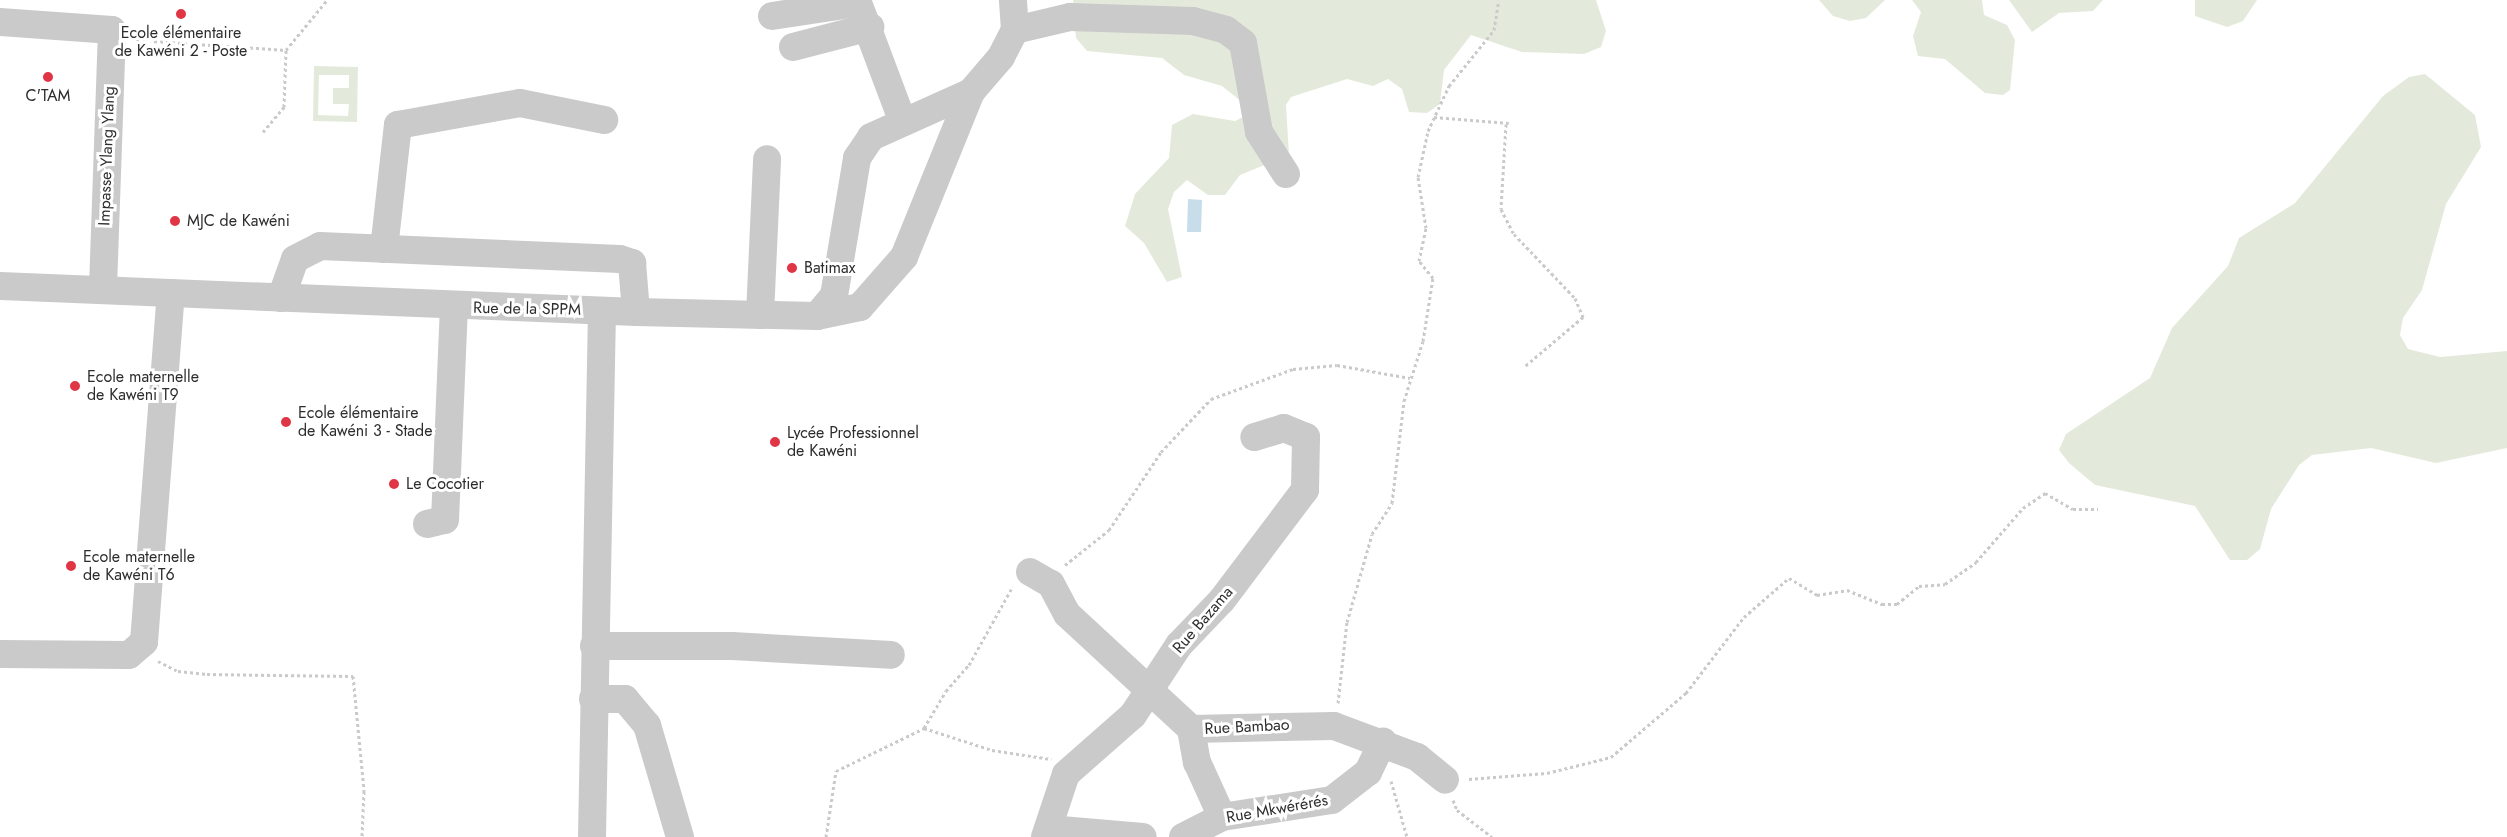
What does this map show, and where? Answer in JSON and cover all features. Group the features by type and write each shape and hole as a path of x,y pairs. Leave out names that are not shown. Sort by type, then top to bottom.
{"street":[{"path":"602,311 817,316 860,307 904,257 971,92 1015,30 1013,0"},
{"path":"790,10 862,10"},
{"path":"793,47 862,10"},
{"path":"862,10 902,120"},
{"path":"1015,30 1070,17 1193,21 1226,30 1243,43 1259,132 1286,174"},
{"path":"0,22 112,30"},
{"name":"Impasse Ylang Ylang","path":"103,287 112,30"},
{"path":"817,316 834,296 857,158 871,137 902,120 971,92"},
{"path":"384,249 399,125 520,103 604,120"},
{"path":"760,315 767,159"},
{"path":"281,298 295,259 304,251 320,246 620,259 632,263 636,312"},
{"name":"Rue de la SPPM","path":"0,286 103,287 171,293 454,308 602,311 592,837"},
{"path":"0,654 137,650 145,631 171,293"},
{"path":"427,524 445,520 454,308"},
{"name":"Rue Bazama","path":"1047,833 1054,797 1074,764 1119,731 1152,689 1179,645 1222,600 1305,490 1306,437 1284,428 1254,437"},
{"name":"Rue Bambao","path":"1029,572 1051,585 1067,614 1152,689 1191,729 1334,726 1417,757 1445,780"},
{"path":"594,646 732,646 891,656"},
{"path":"593,699 625,699 647,725 680,837"},
{"path":"1191,729 1191,744 1222,817"},
{"name":"Rue Mkwérérés","path":"1183,837 1222,817 1332,800 1368,772 1382,744"},
{"path":"1047,833 1143,837"}],"path":[{"path":"263,132 284,107 286,50 327,0"},
{"path":"1334,726 1347,622 1372,534 1392,503 1410,378 1423,341 1433,278 1419,261 1426,228 1418,194 1434,117 1449,86 1494,30 1499,0"},
{"path":"112,30 139,41 286,50"},
{"path":"1434,117 1508,124 1501,209 1514,234 1575,298 1583,317 1525,366"},
{"path":"826,837 836,771 924,728 946,691 969,666 1008,589 1029,572 1074,563 1109,530 1161,452 1211,399 1293,369 1337,365 1410,378"},
{"path":"1492,837 1457,810 1445,780 1547,773 1611,757 1686,693 1744,617 1789,578 1817,595 1847,590 1882,604 1897,604 1919,586 1945,584 1976,562 2023,508 2045,493 2073,509 2098,509"},
{"path":"137,650 178,671 284,679 353,676 364,791 362,837"},
{"path":"924,728 992,750 1074,764"},
{"path":"1382,744 1407,837"}],"green space":[{"path":"1073,0 1596,0 1606,31 1601,47 1584,54 1522,52 1471,35 1444,70 1440,104 1427,113 1409,112 1402,89 1388,79 1373,86 1347,79 1291,97 1286,105 1289,155 1240,175 1225,195 1208,195 1187,180 1174,192 1168,209 1182,277 1167,282 1144,243 1125,226 1135,194 1169,158 1172,125 1193,114 1235,121 1243,117 1242,102 1222,86 1184,75 1162,58 1087,51 1076,38"},
{"path":"1819,0 1885,0 1866,18 1850,21 1833,16"},
{"path":"1912,0 1982,0 1984,15 2007,25 2015,40 2010,90 2003,95 1985,93 1945,59 1918,56 1913,36 1921,12"},
{"path":"2009,0 2103,0 2093,11 2059,13 2032,32"},
{"path":"2195,0 2257,0 2243,21 2227,27 2195,16"},
{"path":"314,66 358,67 357,122 313,121","holes":["319,75 349,75 349,88 333,88 333,104 349,104 348,116 318,115"]},
{"path":"2425,74 2475,115 2481,147 2446,204 2422,290 2403,318 2400,335 2408,349 2440,357 2507,351 2507,448 2436,463 2371,448 2312,455 2299,465 2271,509 2260,549 2247,560 2230,560 2195,506 2095,485 2069,463 2059,450 2066,434 2150,378 2172,328 2228,266 2239,238 2295,203 2383,96 2409,77"}],"water":[{"path":"1188,199 1202,200 1201,232 1187,232"}],"place":[{"name":"Ecole élémentaire de Kawéni 2 - Poste","path":"181,14"},
{"name":"C'TAM","path":"48,77"},
{"name":"MJC de Kawéni","path":"175,221"},
{"name":"Batimax","path":"792,268"},
{"name":"Ecole maternelle de Kawéni T9","path":"75,386"},
{"name":"Ecole élémentaire de Kawéni 3 - Stade","path":"286,422"},
{"name":"Lycée Professionnel de Kawéni","path":"775,442"},
{"name":"Le Cocotier","path":"394,484"},
{"name":"Ecole maternelle de Kawéni T6","path":"71,566"}]}
